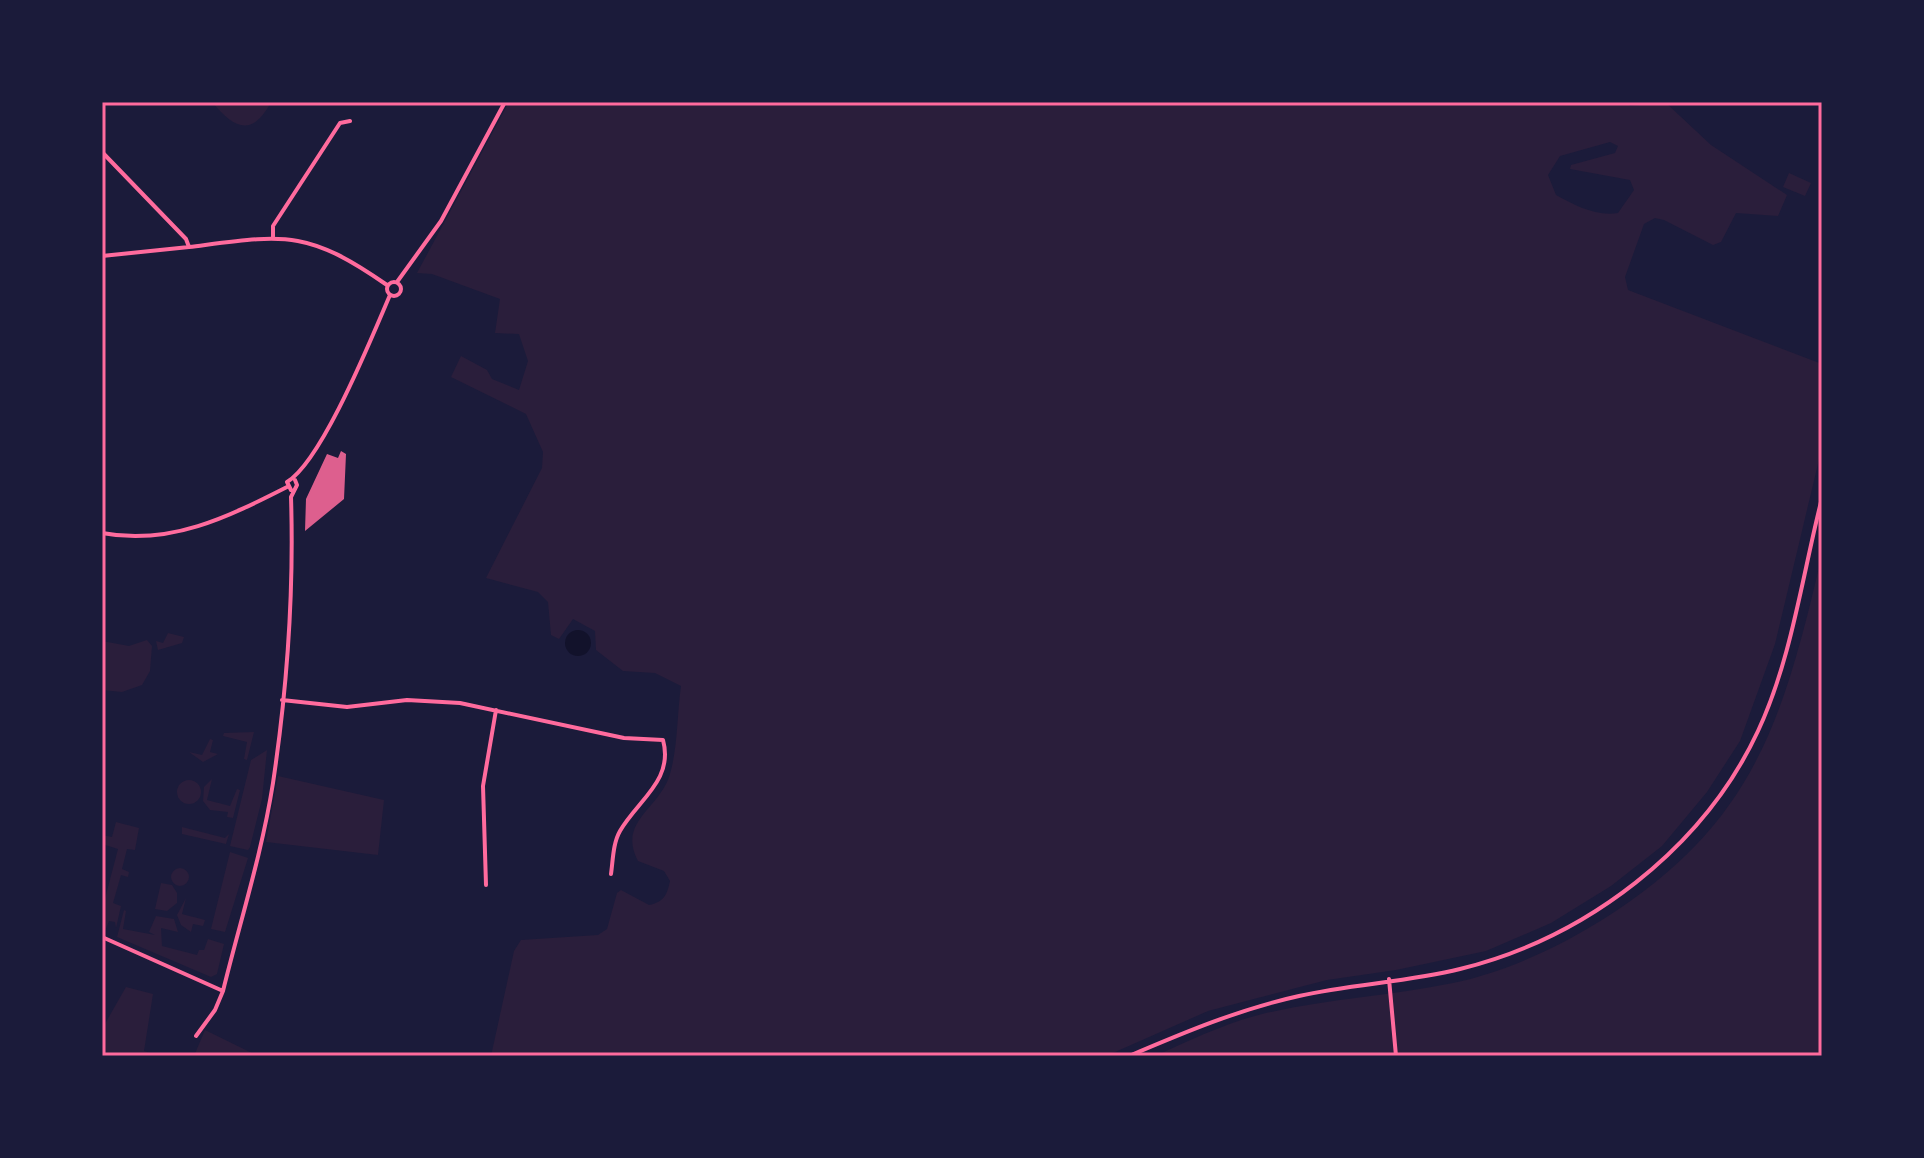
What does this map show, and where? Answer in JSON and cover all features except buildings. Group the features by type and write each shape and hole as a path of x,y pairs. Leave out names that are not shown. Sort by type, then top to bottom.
{"street":[{"path":"387,285 397,282 441,221 505,102"},
{"path":"273,236 273,226 340,123 350,121"},
{"path":"102,152 186,239 189,247"},
{"path":"102,256 273,236 320,245 387,285 390,295 330,422 295,480 297,485 223,518 177,533 144,537 102,533"},
{"path":"390,295 400,291 397,282"},
{"path":"196,1036 215,1010 223,991 264,829 292,604 289,488"},
{"path":"1129,1056 1251,1008 1389,979 1481,964 1564,929 1649,871 1696,826 1734,775 1763,717 1792,626 1822,498"},
{"path":"282,700 347,707 425,699 496,710 624,738 663,740 667,756 665,766 655,787 618,834 611,874"},
{"path":"486,885 483,786 496,710"},
{"path":"102,937 223,991"},
{"path":"1389,979 1396,1056"}],"shaded area":[{"path":"212,102 270,104 256,122 242,125 227,118"},
{"path":"509,102 1628,102 1630,106 1665,102 1711,145 1787,195 1778,216 1736,213 1721,242 1713,245 1664,220 1655,218 1644,224 1625,277 1628,290 1822,364 1822,447 1775,644 1740,741 1707,792 1662,846 1611,886 1551,923 1486,951 1396,970 1327,980 1208,1011 1106,1056 491,1056 514,951 521,940 598,935 607,929 617,893 621,890 649,905 666,894 670,881 664,871 638,861 633,835 636,825 658,797 670,774 681,686 655,673 623,671 596,650 595,631 573,619 559,639 551,635 548,602 538,592 486,578 542,468 543,452 526,414 451,377 461,356 487,370 492,379 519,390 528,361 519,334 495,333 500,299 432,274 417,273","holes":["1610,142 1618,146 1615,153 1571,165 1570,169 1630,180 1634,190 1618,213 1594,212 1556,195 1548,175 1560,156"]},
{"path":"1789,173 1811,183 1805,196 1783,187"},
{"path":"1822,555 1822,1056 1155,1056 1221,1027 1262,1014 1453,983 1492,972 1567,940 1654,884 1695,846 1729,806 1755,763 1776,718 1793,668"},
{"path":"578,630 587,634 591,643 587,652 578,656 569,652 565,643 569,634"},
{"path":"168,633 184,637 182,643 158,650 156,641 163,643"},
{"path":"147,640 152,646 150,671 142,685 122,692 102,690 102,641 129,646"},
{"path":"254,732 247,760 244,759 247,742 223,736 224,733"},
{"path":"210,739 213,740 210,752 218,754 203,762 189,752 202,755"},
{"path":"267,750 262,799 250,847 248,850 230,846 251,760"},
{"path":"278,776 384,800 378,855 266,842"},
{"path":"212,779 207,800 230,806 237,789 240,790 233,818 227,817 228,812 210,810 203,801 204,787"},
{"path":"189,780 200,787 201,792 194,803 189,804 178,797 177,792 184,781"},
{"path":"116,822 139,828 135,850 127,849 122,869 129,872 128,877 121,875 113,903 121,906 116,928 115,922 109,921 105,931 102,930 102,910 118,849 102,844 102,835 112,837"},
{"path":"182,827 225,838 229,834 226,844 182,834"},
{"path":"230,852 248,858 225,932 211,929"},
{"path":"180,868 189,877 180,886 171,877"},
{"path":"161,883 172,885 177,893 177,903 167,911 155,909"},
{"path":"186,898 182,914 205,920 203,926 193,924 191,932 181,925 177,915"},
{"path":"124,910 123,929 155,935 149,932 156,916 174,919 178,932 161,928 162,946 197,955 199,950 204,950 208,939 224,944 217,974 211,977 117,937"},
{"path":"126,987 153,994 144,1051 160,1056 107,1056 105,1053 102,1029"},
{"path":"205,1030 258,1056 194,1056"}]}
